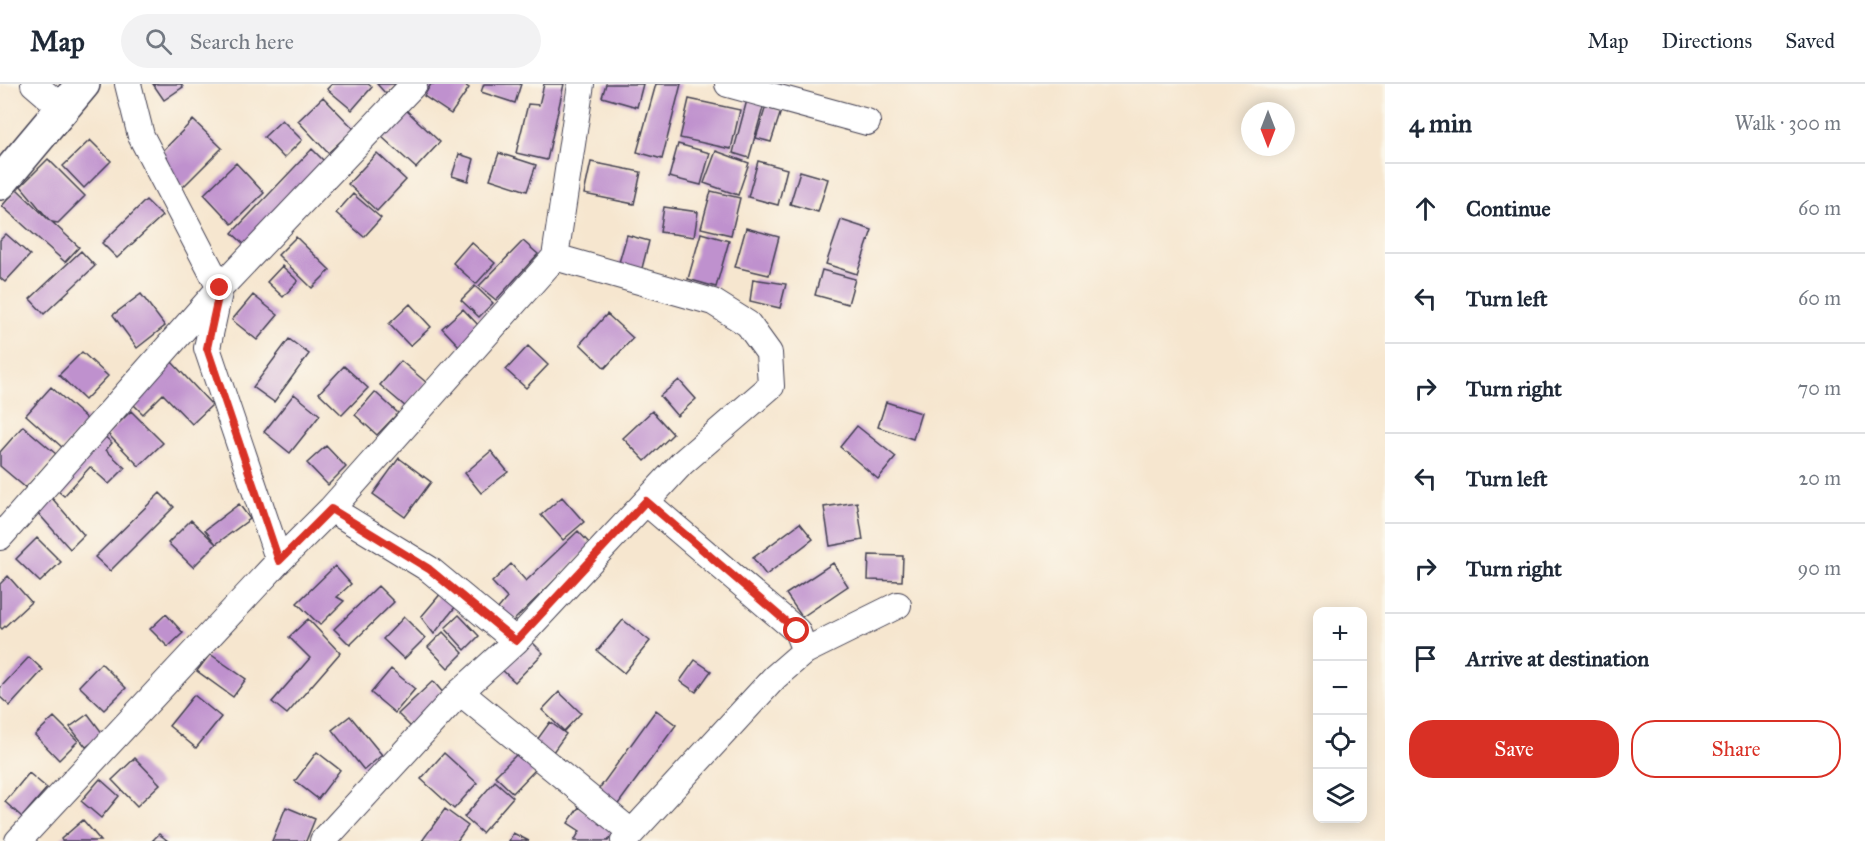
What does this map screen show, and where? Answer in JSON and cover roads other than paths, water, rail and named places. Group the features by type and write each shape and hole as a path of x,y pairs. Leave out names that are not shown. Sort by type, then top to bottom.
{"street":[{"path":"34,84 63,109"},
{"path":"0,183 83,84"},
{"path":"128,84 141,136 220,288 207,348 279,561"},
{"path":"0,537 220,288 414,84"},
{"path":"18,841 279,561 331,509 555,257 581,84"},
{"path":"728,84 867,122"},
{"path":"323,841 460,692 516,641 682,463 771,386 770,353 748,324 713,302 555,257"},
{"path":"646,501 797,631 805,651"},
{"path":"331,509 429,569 516,641"},
{"path":"460,692 627,837 775,677 805,651 898,605"}]}
